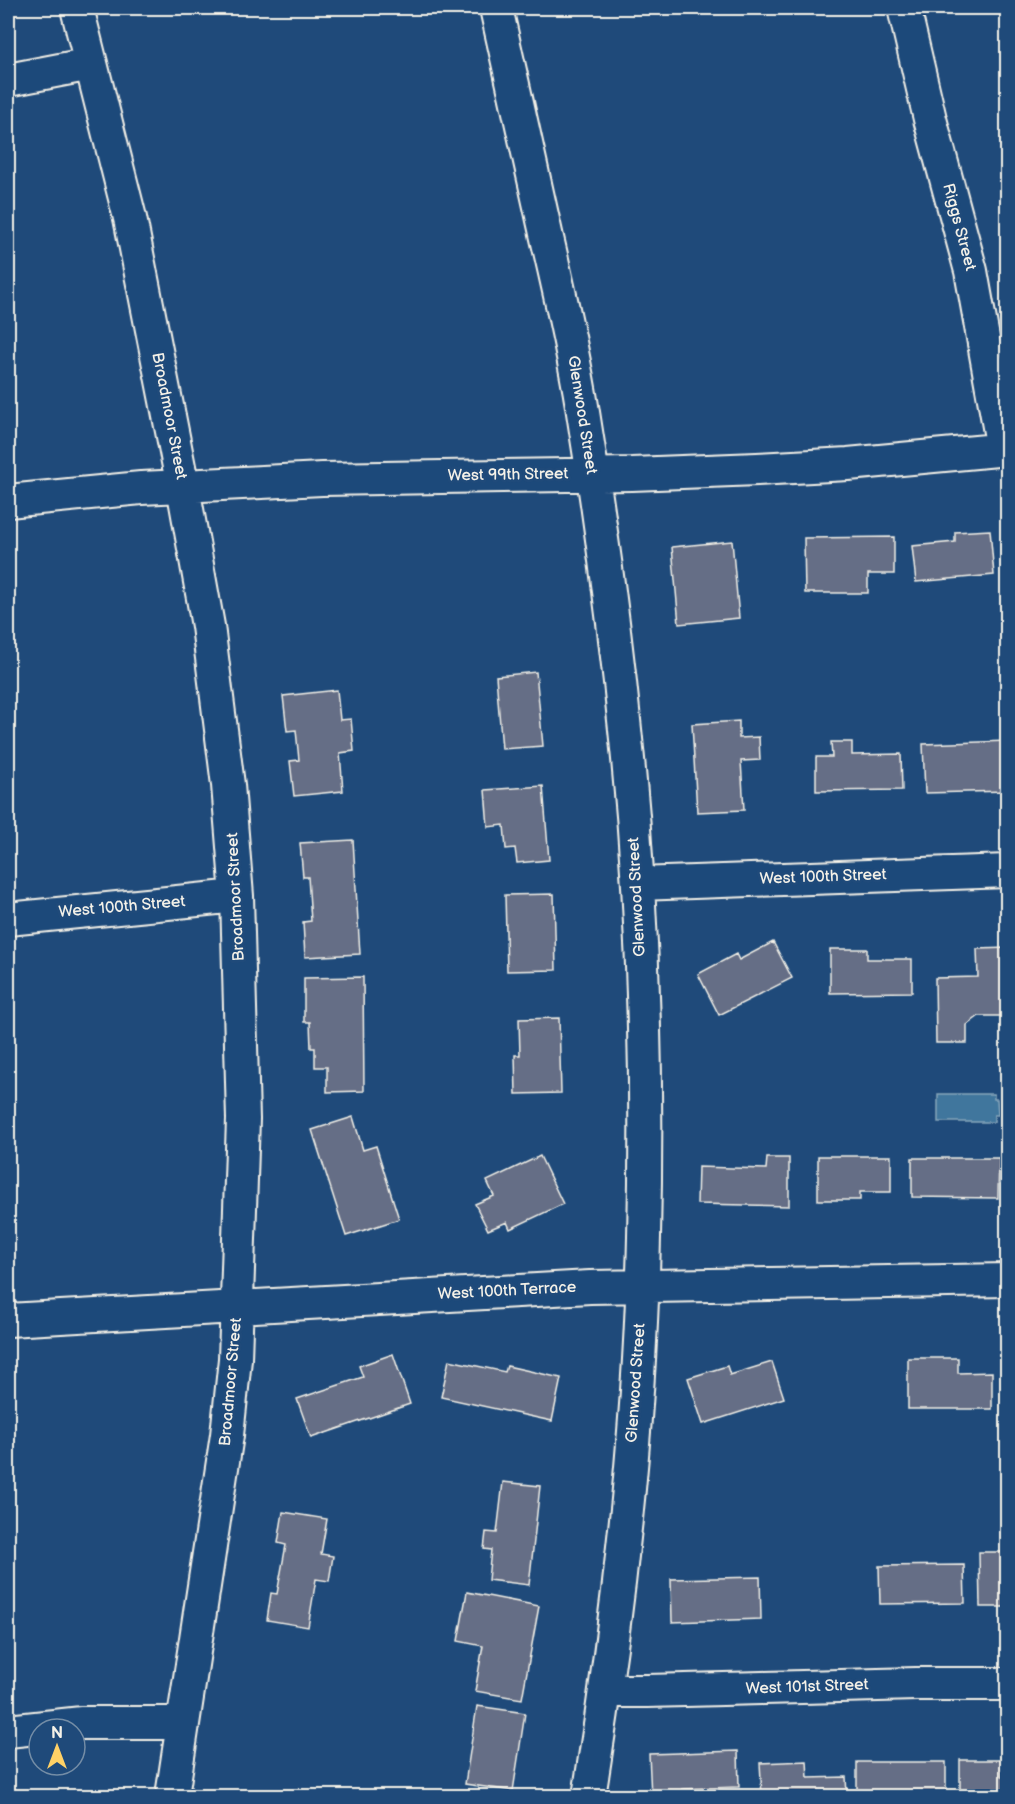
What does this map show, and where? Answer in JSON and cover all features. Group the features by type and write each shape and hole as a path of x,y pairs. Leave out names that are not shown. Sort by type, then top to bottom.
{"street":[{"name":"Broadmoor Street","path":"77,8 130,218 183,486 208,626 228,785 237,896 243,1119 235,1359 227,1435 172,1797"},
{"name":"Glenwood Street","path":"496,8 565,317 582,404 609,586 627,741 638,884 644,1043 642,1287 627,1510 606,1691 589,1797"},
{"name":"Riggs Street","path":"904,8 930,119 972,272 1005,449"},
{"path":"8,80 91,64"},
{"name":"West 99th Street","path":"8,501 141,488 322,479 632,474 780,468 1005,449"},
{"name":"West 100th Street","path":"638,884 1008,871"},
{"name":"West 100th Street","path":"8,918 237,896"},
{"name":"West 100th Terrace","path":"8,1320 590,1287 1008,1280"},
{"name":"West 101st Street","path":"606,1691 1008,1684"},
{"path":"8,1731 82,1723 183,1723"}],"water":[{"path":"938,1094 994,1094 994,1099 997,1099 998,1115 994,1115 994,1122 938,1122"}],"building":[{"path":"990,530 994,575 916,582 912,546 955,542 955,532"},
{"path":"894,537 894,574 868,574 868,593 805,593 804,538"},
{"path":"732,541 739,618 679,624 672,547"},
{"path":"536,672 543,746 502,749 496,676"},
{"path":"337,690 340,720 351,719 354,751 340,753 343,791 294,796 290,761 299,760 296,730 287,731 283,696"},
{"path":"739,721 739,738 759,737 760,760 741,761 744,810 697,812 692,724"},
{"path":"1008,741 1008,791 925,793 923,744"},
{"path":"831,742 852,742 852,755 901,754 902,790 816,791 816,757 832,757"},
{"path":"543,786 549,860 517,863 515,848 506,849 504,825 488,827 485,790"},
{"path":"353,840 360,954 305,957 303,922 311,921 308,877 303,877 300,843"},
{"path":"554,894 556,970 507,971 505,895"},
{"path":"773,942 792,978 719,1015 698,974 736,954 739,960"},
{"path":"1008,948 1008,1010 1002,1010 1002,1016 979,1016 967,1025 967,1043 936,1043 935,978 978,977 977,949"},
{"path":"830,949 867,949 867,959 912,959 912,992 830,993"},
{"path":"363,977 364,1091 327,1092 327,1067 315,1067 315,1048 311,1048 310,1022 304,1022 304,978"},
{"path":"559,1018 561,1093 516,1094 515,1055 520,1055 519,1019"},
{"path":"353,1117 363,1150 376,1146 399,1219 346,1236 312,1130"},
{"path":"540,1156 563,1204 510,1229 507,1222 488,1230 475,1204 494,1196 487,1181"},
{"path":"818,1156 891,1156 891,1192 860,1192 860,1200 818,1200"},
{"path":"767,1158 789,1158 789,1206 697,1204 698,1167 766,1169"},
{"path":"912,1158 999,1158 998,1198 912,1197"},
{"path":"393,1354 410,1404 311,1438 297,1399 363,1377 359,1366"},
{"path":"1004,1356 1008,1356 1008,1398 1004,1398"},
{"path":"908,1358 958,1358 958,1373 992,1372 992,1409 908,1409"},
{"path":"449,1360 505,1372 507,1366 561,1378 552,1421 441,1397"},
{"path":"772,1362 784,1398 703,1424 688,1378 727,1366 730,1375"},
{"path":"503,1482 540,1486 529,1585 488,1580 491,1550 484,1549 486,1532 497,1533"},
{"path":"283,1512 327,1519 321,1554 333,1556 329,1581 316,1579 308,1627 267,1620 271,1593 277,1594 286,1545 278,1543"},
{"path":"979,1552 1008,1552 1008,1607 980,1607"},
{"path":"964,1565 965,1603 880,1604 879,1566"},
{"path":"760,1577 761,1619 672,1622 671,1579"},
{"path":"467,1592 539,1606 522,1699 475,1691 483,1646 458,1641"},
{"path":"477,1706 525,1713 513,1791 465,1784"},
{"path":"738,1751 739,1787 683,1789 683,1796 651,1796 649,1754"},
{"path":"960,1760 1002,1760 1002,1776 1008,1776 1008,1796 960,1796"},
{"path":"807,1761 808,1778 846,1777 847,1796 762,1796 760,1763"},
{"path":"857,1762 946,1762 946,1796 857,1796"}]}
